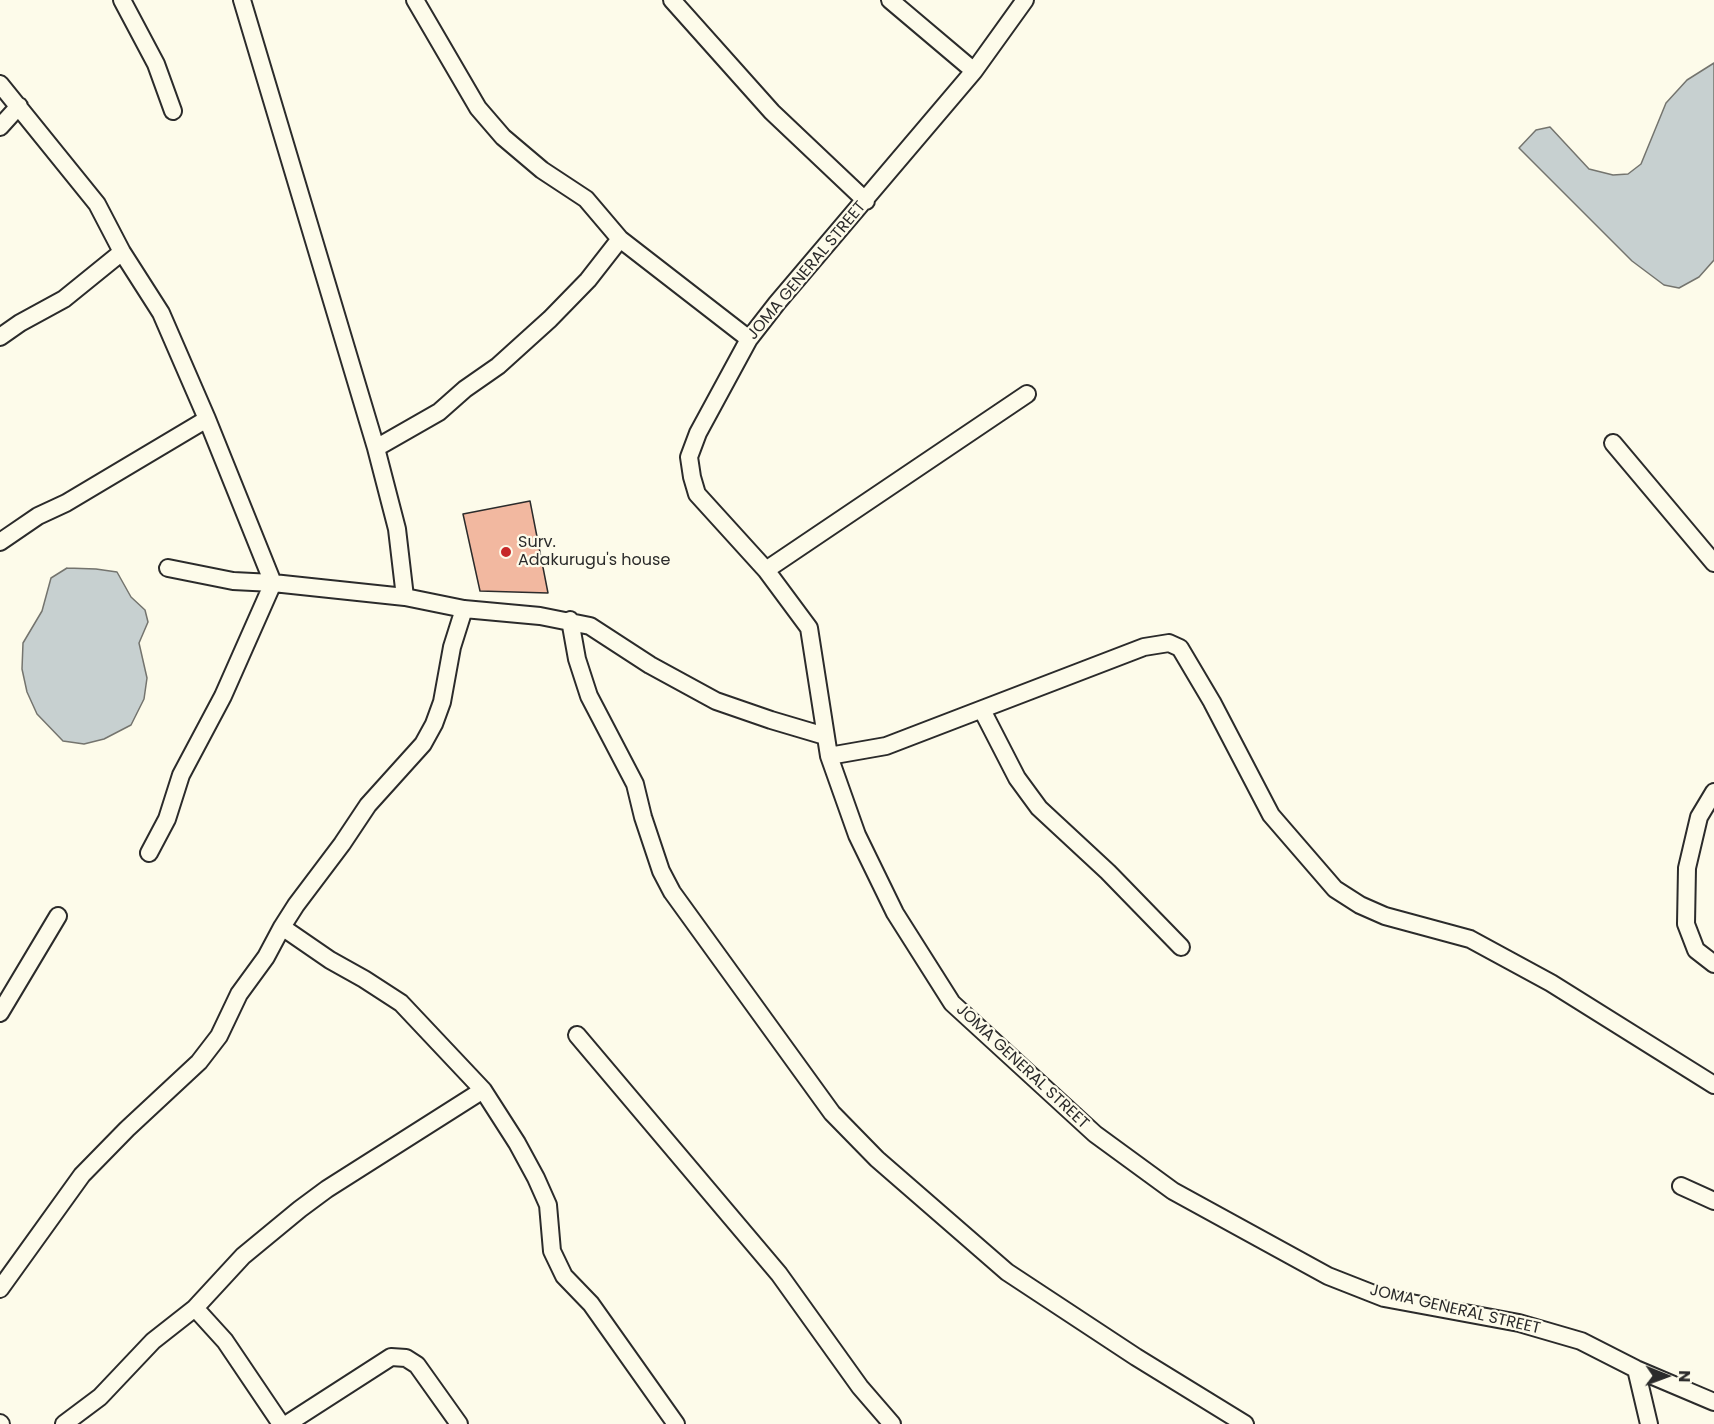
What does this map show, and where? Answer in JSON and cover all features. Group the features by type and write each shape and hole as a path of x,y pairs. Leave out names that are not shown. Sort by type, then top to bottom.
{"street":[{"path":"122,0 156,64 172,111"},
{"path":"242,0 376,448 397,529 405,597"},
{"path":"416,0 478,108 502,137 542,170 586,199 620,239 749,339"},
{"path":"672,0 772,112 866,201"},
{"path":"890,0 974,71"},
{"name":"JOMA GENERAL STREET","path":"1025,0 974,71 749,339 698,434 689,457 692,477 698,494 766,570 809,628 829,756 856,835 890,904 952,1003 1095,1134 1173,1191 1328,1276 1384,1298 1519,1323 1581,1341 1636,1369 1714,1401"},
{"path":"0,84 97,204 122,252 161,313 207,419 273,583 223,696 181,775 167,819 149,853"},
{"path":"0,128 19,106"},
{"path":"376,448 439,411 465,388 498,366 573,296 620,239"},
{"path":"0,337 20,323 64,299 122,252"},
{"path":"766,570 1028,394"},
{"path":"0,542 21,530 38,516 66,503 207,419"},
{"path":"1613,443 1714,563"},
{"path":"168,568 233,581 405,597 464,609 570,620 590,626 650,665 716,700 825,736"},
{"path":"0,1289 82,1175 127,1129 199,1062 219,1036 239,994 266,957 282,927 368,805 423,744 442,702 452,647 464,609"},
{"path":"570,620 577,659 589,696 635,784 661,871 672,892 832,1113 877,1159 1007,1272 1136,1357 1245,1424"},
{"path":"829,756 886,746 1144,647 1169,643 1180,648 1212,702 1270,815 1335,889 1360,905 1385,916 1470,939 1551,983 1714,1085"},
{"path":"982,710 1017,778 1039,808 1094,858 1182,947"},
{"path":"1714,792 1699,817 1687,868 1686,924 1696,950 1714,964"},
{"path":"0,1013 58,916"},
{"path":"282,927 330,960 401,1003 483,1090 517,1143 548,1205 552,1251 564,1276 591,1304 676,1424"},
{"path":"577,1035 779,1274 860,1387 892,1424"},
{"path":"64,1424 100,1396 153,1341 195,1308 243,1256 300,1209 327,1189 483,1090"},
{"path":"1681,1186 1714,1201"},
{"path":"195,1308 225,1341 281,1424"},
{"path":"287,1424 392,1357 406,1358 417,1365 459,1424"},
{"path":"1636,1369 1649,1424"}],"shaded area":[{"path":"1714,63 1714,260 1699,277 1679,288 1664,285 1632,261 1519,148 1536,130 1550,127 1589,169 1613,175 1628,174 1641,164 1666,103 1687,80"},
{"path":"67,568 117,572 131,597 145,610 148,622 139,643 147,678 144,699 131,725 104,739 84,744 63,741 37,714 27,692 22,669 23,643 42,611 51,578"}],"building":[{"name":"Surv. Adakurugu's house","path":"530,501 548,593 480,591 463,514"}],"place":[{"name":"Surv. Adakurugu's house","path":"506,552"}]}
